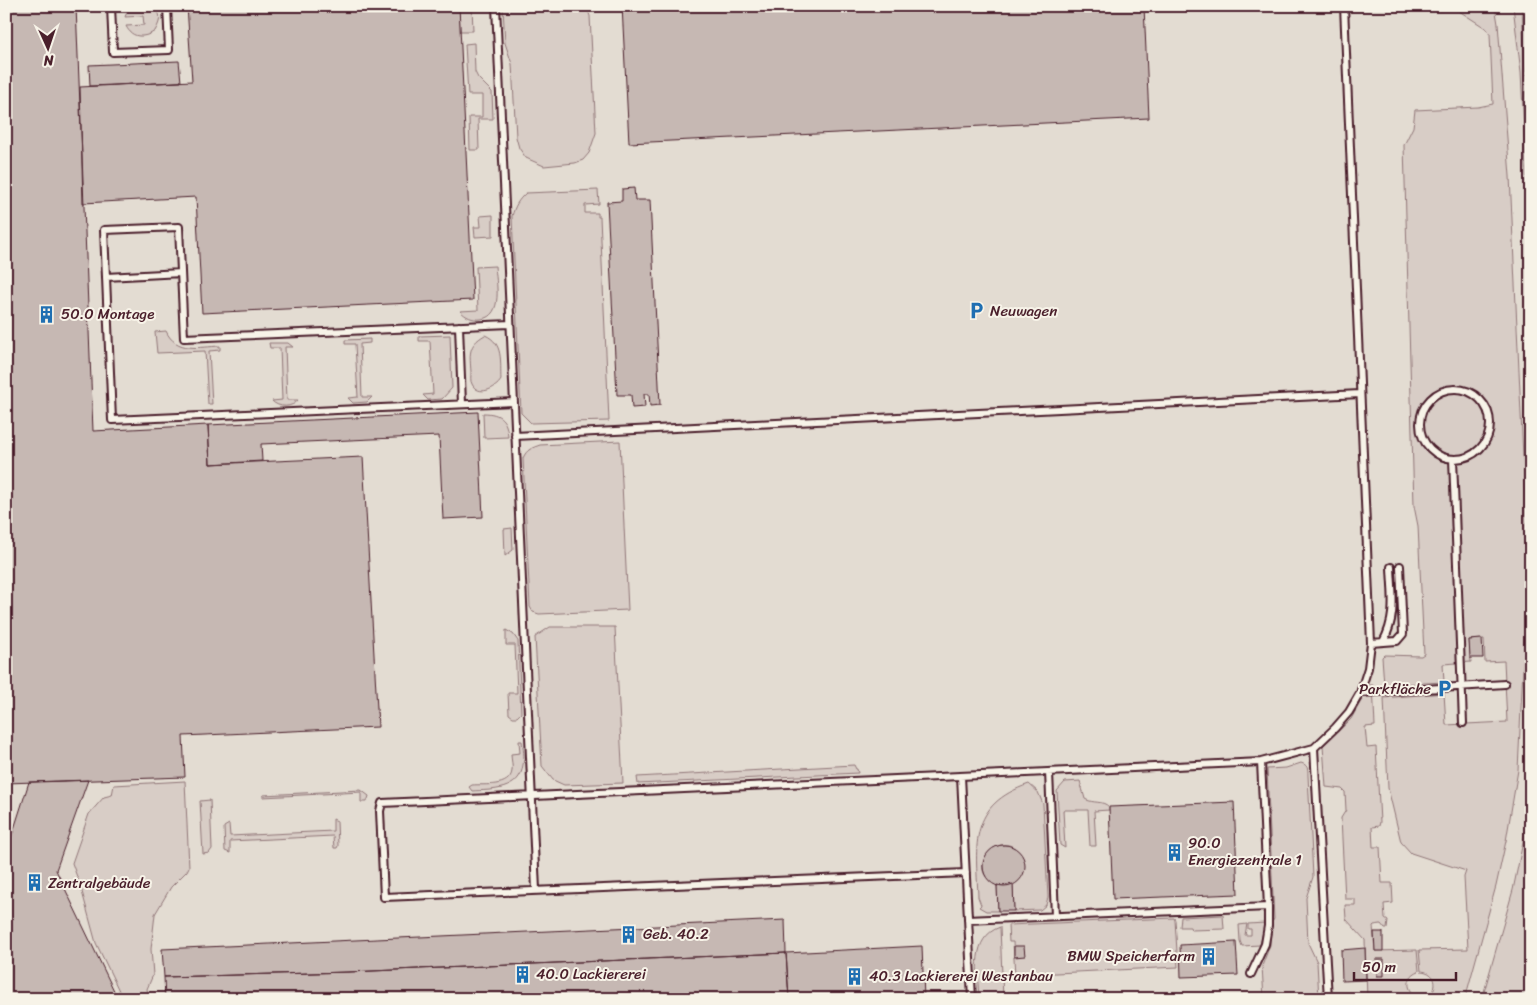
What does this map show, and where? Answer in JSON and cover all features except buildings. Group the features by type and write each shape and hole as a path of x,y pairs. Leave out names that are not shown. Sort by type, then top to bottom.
{"lane":[{"path":"111,6 113,52 169,50 167,6"},
{"path":"496,6 536,890"},
{"path":"966,873 384,897 380,811 382,803 1261,762 1314,748 1349,712 1360,693 1368,668 1371,643 1344,6"},
{"path":"510,324 184,338 179,227 104,230 112,420 514,402"},
{"path":"106,277 181,273"},
{"path":"459,326 462,404"},
{"path":"1452,389 1471,393 1479,398 1489,414 1490,424 1489,433 1479,450 1463,458 1453,459 1435,453 1428,447 1420,430 1420,420 1428,403 1443,392 1452,389"},
{"path":"516,436 1360,394"},
{"path":"1453,459 1463,723"},
{"path":"1383,642 1390,629 1393,616 1391,566"},
{"path":"1371,643 1397,641 1403,634 1400,566"},
{"path":"1360,693 1505,684"},
{"path":"1314,748 1317,774 1328,999"},
{"path":"1250,974 1264,944 1268,926 1261,762"},
{"path":"1049,772 1055,916"},
{"path":"961,776 972,999"},
{"path":"968,920 1268,907"}],"shaded area":[{"path":"6,6 1531,6 1531,999 6,999"},
{"path":"132,6 150,8 158,13 160,17 159,23 155,31 139,36 129,30 126,26 144,25 143,16 125,17"},
{"path":"459,6 472,6 473,31 460,31"},
{"path":"505,6 586,6 590,16 596,133 589,153 583,160 575,163 544,166 526,158 519,148 516,137 512,64 505,43 503,9"},
{"path":"1440,6 1495,6 1498,24 1510,176 1528,565 1518,770 1496,886 1465,999 1367,999 1365,940 1346,919 1345,905 1355,905 1355,899 1345,899 1341,818 1346,810 1345,792 1342,789 1326,787 1323,746 1351,719 1370,685 1373,685 1375,726 1365,727 1367,748 1376,747 1380,822 1379,826 1372,827 1373,847 1380,847 1382,883 1392,883 1393,903 1384,904 1385,919 1388,921 1387,929 1381,924 1373,926 1375,951 1417,950 1419,971 1411,977 1409,986 1413,993 1423,997 1433,992 1435,981 1429,973 1421,971 1419,950 1468,949 1464,877 1466,871 1411,853 1401,842 1388,788 1384,698 1444,693 1446,725 1507,722 1504,661 1485,662 1484,639 1469,640 1471,662 1443,664 1444,682 1384,685 1382,657 1384,655 1421,656 1424,654 1418,526 1414,506 1404,145 1413,127 1415,110 1478,107 1493,104 1490,34 1487,29 1456,9 1440,11"},
{"path":"1513,6 1522,6 1531,206 1531,266 1521,73"},
{"path":"474,43 475,72 478,78 492,92 493,119 478,119 479,150 470,150 469,117 482,117 482,95 468,95 465,44"},
{"path":"598,190 599,204 585,205 585,213 598,213 598,217 600,217 609,421 531,423 521,413 512,216 514,209 526,193"},
{"path":"493,215 493,236 475,237 474,227 481,227 480,216"},
{"path":"495,266 497,297 493,312 488,317 481,319 467,316 460,311 478,310 476,267"},
{"path":"166,331 170,338 182,346 220,346 220,350 209,351 212,404 208,404 205,351 157,353 155,332"},
{"path":"450,335 452,388 442,399 428,400 423,395 433,394 430,341 419,341 419,336"},
{"path":"485,335 491,338 498,348 501,360 501,380 491,389 482,391 475,388 471,383 470,355 475,343"},
{"path":"370,339 370,343 360,344 362,397 372,397 367,402 353,403 348,398 358,397 355,344 345,344 345,340"},
{"path":"269,343 288,343 293,347 285,347 287,400 298,400 293,405 282,406 272,401 282,400 280,348 270,348"},
{"path":"483,413 499,416 506,426 508,437 484,438"},
{"path":"620,441 628,610 539,614 533,612 530,607 523,458 528,451 540,445"},
{"path":"512,528 513,550 505,556 504,529"},
{"path":"550,627 615,627 623,783 564,785 553,780 542,766 535,637"},
{"path":"506,630 513,634 518,641 521,713 517,717 509,714 508,693 517,693 515,645 506,645"},
{"path":"519,741 522,741 524,759 521,774 517,780 496,789 472,791 469,787 472,785 496,784 507,780 512,769 511,754 520,753"},
{"path":"1301,763 1306,766 1308,771 1313,877 1306,898 1308,943 1317,962 1319,999 1264,999 1262,966 1270,945 1271,924 1274,919 1267,769 1286,768"},
{"path":"854,765 858,773 638,784 637,777"},
{"path":"185,781 189,867 171,887 155,914 151,949 153,975 147,989 149,999 123,999 96,943 72,863 89,814 104,797 112,795 114,785"},
{"path":"1080,781 1085,799 1107,805 1109,810 1094,811 1096,846 1090,846 1088,810 1063,810 1065,848 1060,845 1057,791 1065,782"},
{"path":"1029,784 1038,792 1043,804 1048,897 1046,905 1040,910 1014,911 1013,884 1022,876 1024,862 1017,850 1008,845 999,846 990,851 984,858 983,868 986,877 997,885 998,911 986,911 979,907 981,905 978,897 977,843 980,829 986,815 995,803 1009,793"},
{"path":"361,790 369,796 367,802 361,802 361,792 263,797 263,795"},
{"path":"210,800 212,849 209,853 203,854 200,801"},
{"path":"1531,803 1531,999 1482,999 1513,890"},
{"path":"333,819 337,821 337,848 334,848 333,836 230,841 230,853 225,851 224,827 229,824 230,836 333,831"},
{"path":"1223,915 1224,929 1191,930 1190,927 1180,927 1181,917"},
{"path":"1174,918 1178,967 1015,975 1013,942 1009,942 1008,925"},
{"path":"1265,923 1260,945 1242,946 1239,925 1247,924 1245,935 1251,935 1251,929 1248,929 1248,924"},
{"path":"1000,927 1003,999 979,999 977,968 980,948 990,932"}],"place":[{"name":"Neuwagen","path":"976,311"},
{"name":"50.0 Montage","path":"47,314"},
{"name":"Parkfläche","path":"1445,689"},
{"name":"90.0 Energiezentrale 1","path":"1174,852"},
{"name":"Zentralgebäude","path":"34,883"},
{"name":"Geb. 40.2","path":"629,934"},
{"name":"BMW Speicherfarm","path":"1209,956"},
{"name":"40.0 Lackiererei","path":"522,974"},
{"name":"40.3 Lackiererei Westanbau","path":"855,976"}]}
